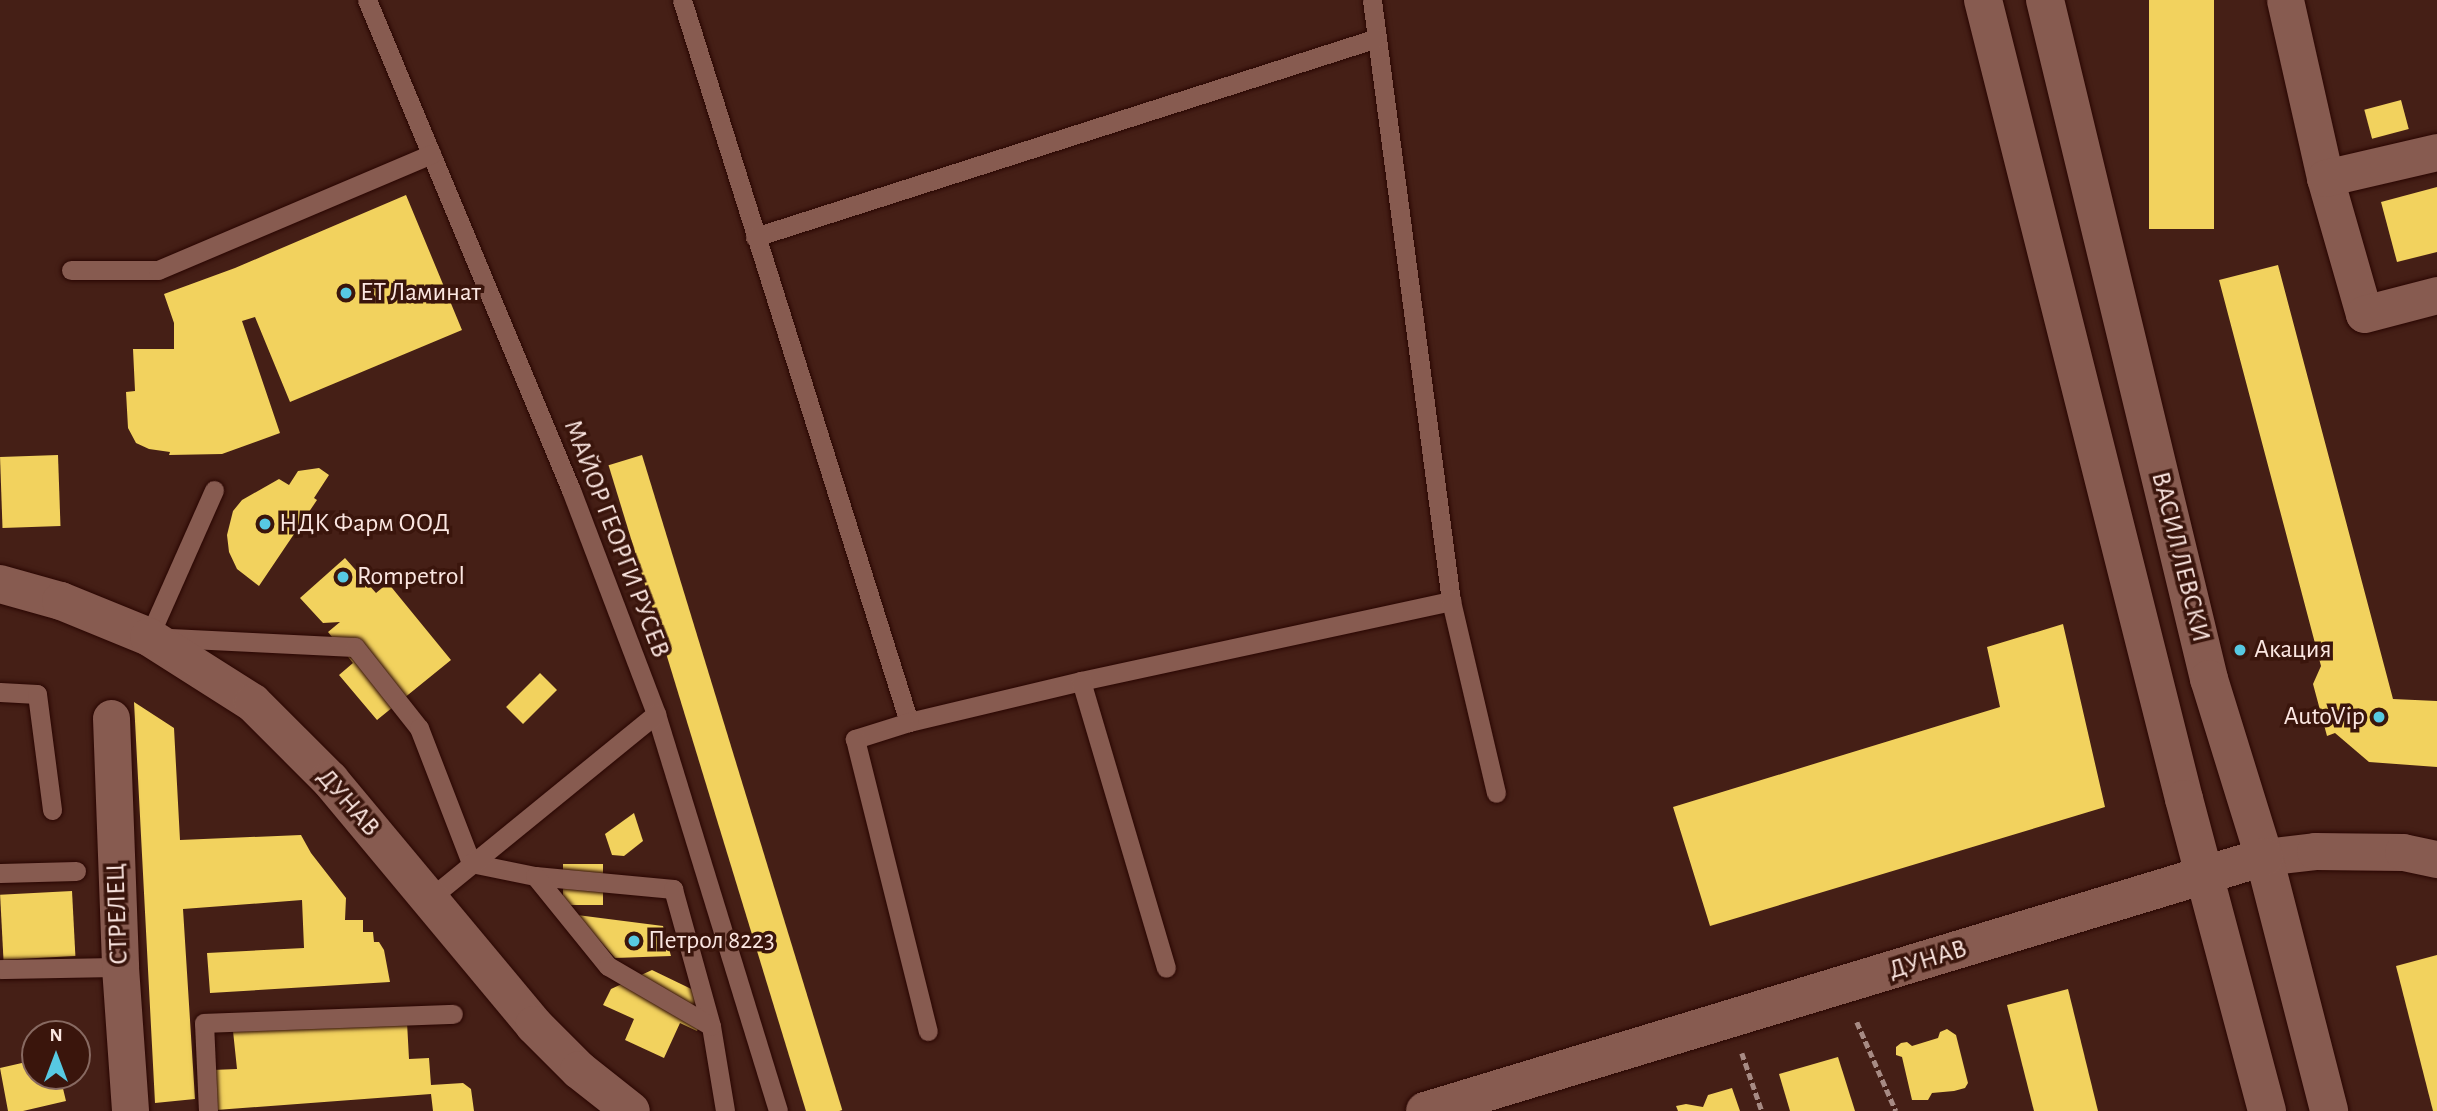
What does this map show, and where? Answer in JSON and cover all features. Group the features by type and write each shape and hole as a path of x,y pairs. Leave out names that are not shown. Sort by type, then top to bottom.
{"main road":[{"path":"1983,0 2267,1111"},
{"name":"ВАСИЛ ЛЕВСКИ","path":"2045,0 2209,678 2264,858 2329,1111"},
{"name":"ДУНАВ","path":"0,584 61,601 149,637 253,703 330,780 534,1025 579,1070 631,1111"},
{"name":"ДУНАВ","path":"1425,1111 2264,858"}],"street":[{"path":"2285,0 2325,178 2364,314 2437,295"},
{"path":"2325,178 2437,152"},
{"name":"СТРЕЛЕЦ","path":"111,718 120,967 130,1111"},
{"name":"ДУНАВ","path":"2264,858 2315,851 2403,852 2437,859"}],"lane":[{"name":"МАЙОР ГЕОРГИ РУСЕВ","path":"367,0 571,491 656,714 778,1111"},
{"path":"682,0 909,722"},
{"path":"1372,0 1451,601 1496,793"},
{"path":"755,237 1377,38"},
{"path":"71,270 158,270 431,154"},
{"path":"214,491 149,637 355,646 419,727 471,863"},
{"path":"928,1031 855,739 909,722 1081,681 1451,601"},
{"path":"1081,681 1166,968"},
{"path":"0,692 37,694 52,810"},
{"path":"429,899 656,714"},
{"path":"471,863 535,876 673,889 711,1026 725,1111"},
{"path":"0,873 76,870"},
{"path":"535,876 608,966 711,1026"},
{"path":"0,969 120,967"},
{"path":"208,1111 204,1023 453,1014"}],"path":[{"path":"1842,987 1896,1111"},
{"path":"1730,1019 1762,1111"}],"building":[{"path":"2149,0 2214,0 2214,229 2149,229"},
{"path":"2401,100 2409,129 2372,139 2364,110"},
{"path":"2437,187 2437,252 2397,262 2381,202"},
{"path":"406,195 462,330 290,402 255,317 242,321 280,433 222,454 169,455 170,452 149,449 136,443 128,428 126,392 135,391 133,349 174,349 174,323 164,294 235,268"},
{"path":"2278,265 2393,699 2437,701 2437,767 2369,762 2335,733 2327,736 2313,684 2321,666 2219,280"},
{"path":"58,455 60,526 3,528 0,457"},
{"path":"642,455 842,1110 806,1111 609,465"},
{"name":"НДК Фарм ООД","path":"319,468 329,475 314,498 317,500 259,586 237,569 229,552 227,535 233,511 242,500 279,479 289,485 298,471"},
{"path":"345,558 376,593 388,583 451,660 377,720 339,675 353,663 328,632 340,622 323,623 300,598"},
{"path":"2063,624 2105,807 1710,926 1673,807 2000,707 1987,647"},
{"path":"540,673 557,690 523,724 506,707"},
{"path":"134,702 174,728 180,840 301,835 311,853 346,898 345,920 363,920 363,932 373,932 374,942 379,942 384,950 390,982 210,993 207,953 304,948 302,900 183,909 195,1099 155,1103"},
{"path":"634,813 643,841 624,856 612,855 605,834"},
{"path":"563,864 603,864 603,905 563,905"},
{"path":"72,891 75,956 4,960 0,895"},
{"name":"Петрол 8223","path":"577,915 663,926 671,956 615,958"},
{"path":"2437,955 2437,1111 2433,1111 2396,966"},
{"path":"652,970 712,999 697,1031 680,1023 664,1058 625,1040 634,1019 603,1005 611,989"},
{"path":"2068,989 2098,1111 2034,1111 2007,1005"},
{"path":"407,1022 409,1059 429,1058 431,1085 463,1083 471,1089 474,1111 433,1111 431,1094 216,1110 212,1070 237,1069 233,1031"},
{"path":"1947,1029 1956,1035 1968,1083 1965,1088 1932,1093 1928,1100 1912,1100 1902,1057 1896,1055 1896,1047 1901,1043 1907,1042 1912,1046 1938,1038 1940,1032"},
{"path":"1838,1057 1855,1111 1790,1111 1779,1074"},
{"path":"21,1063 21,1090 63,1090 66,1101 23,1111 8,1111 0,1068"},
{"path":"1732,1088 1740,1111 1678,1111 1676,1106 1686,1104 1703,1107 1708,1095"}],"place":[{"name":"ЕТ Ламинат","path":"346,293"},
{"name":"НДК Фарм ООД","path":"265,524"},
{"name":"Rompetrol","path":"343,577"},
{"name":"Акация","path":"2240,650"},
{"name":"AutoVip","path":"2379,717"},
{"name":"Петрол 8223","path":"634,941"}]}
